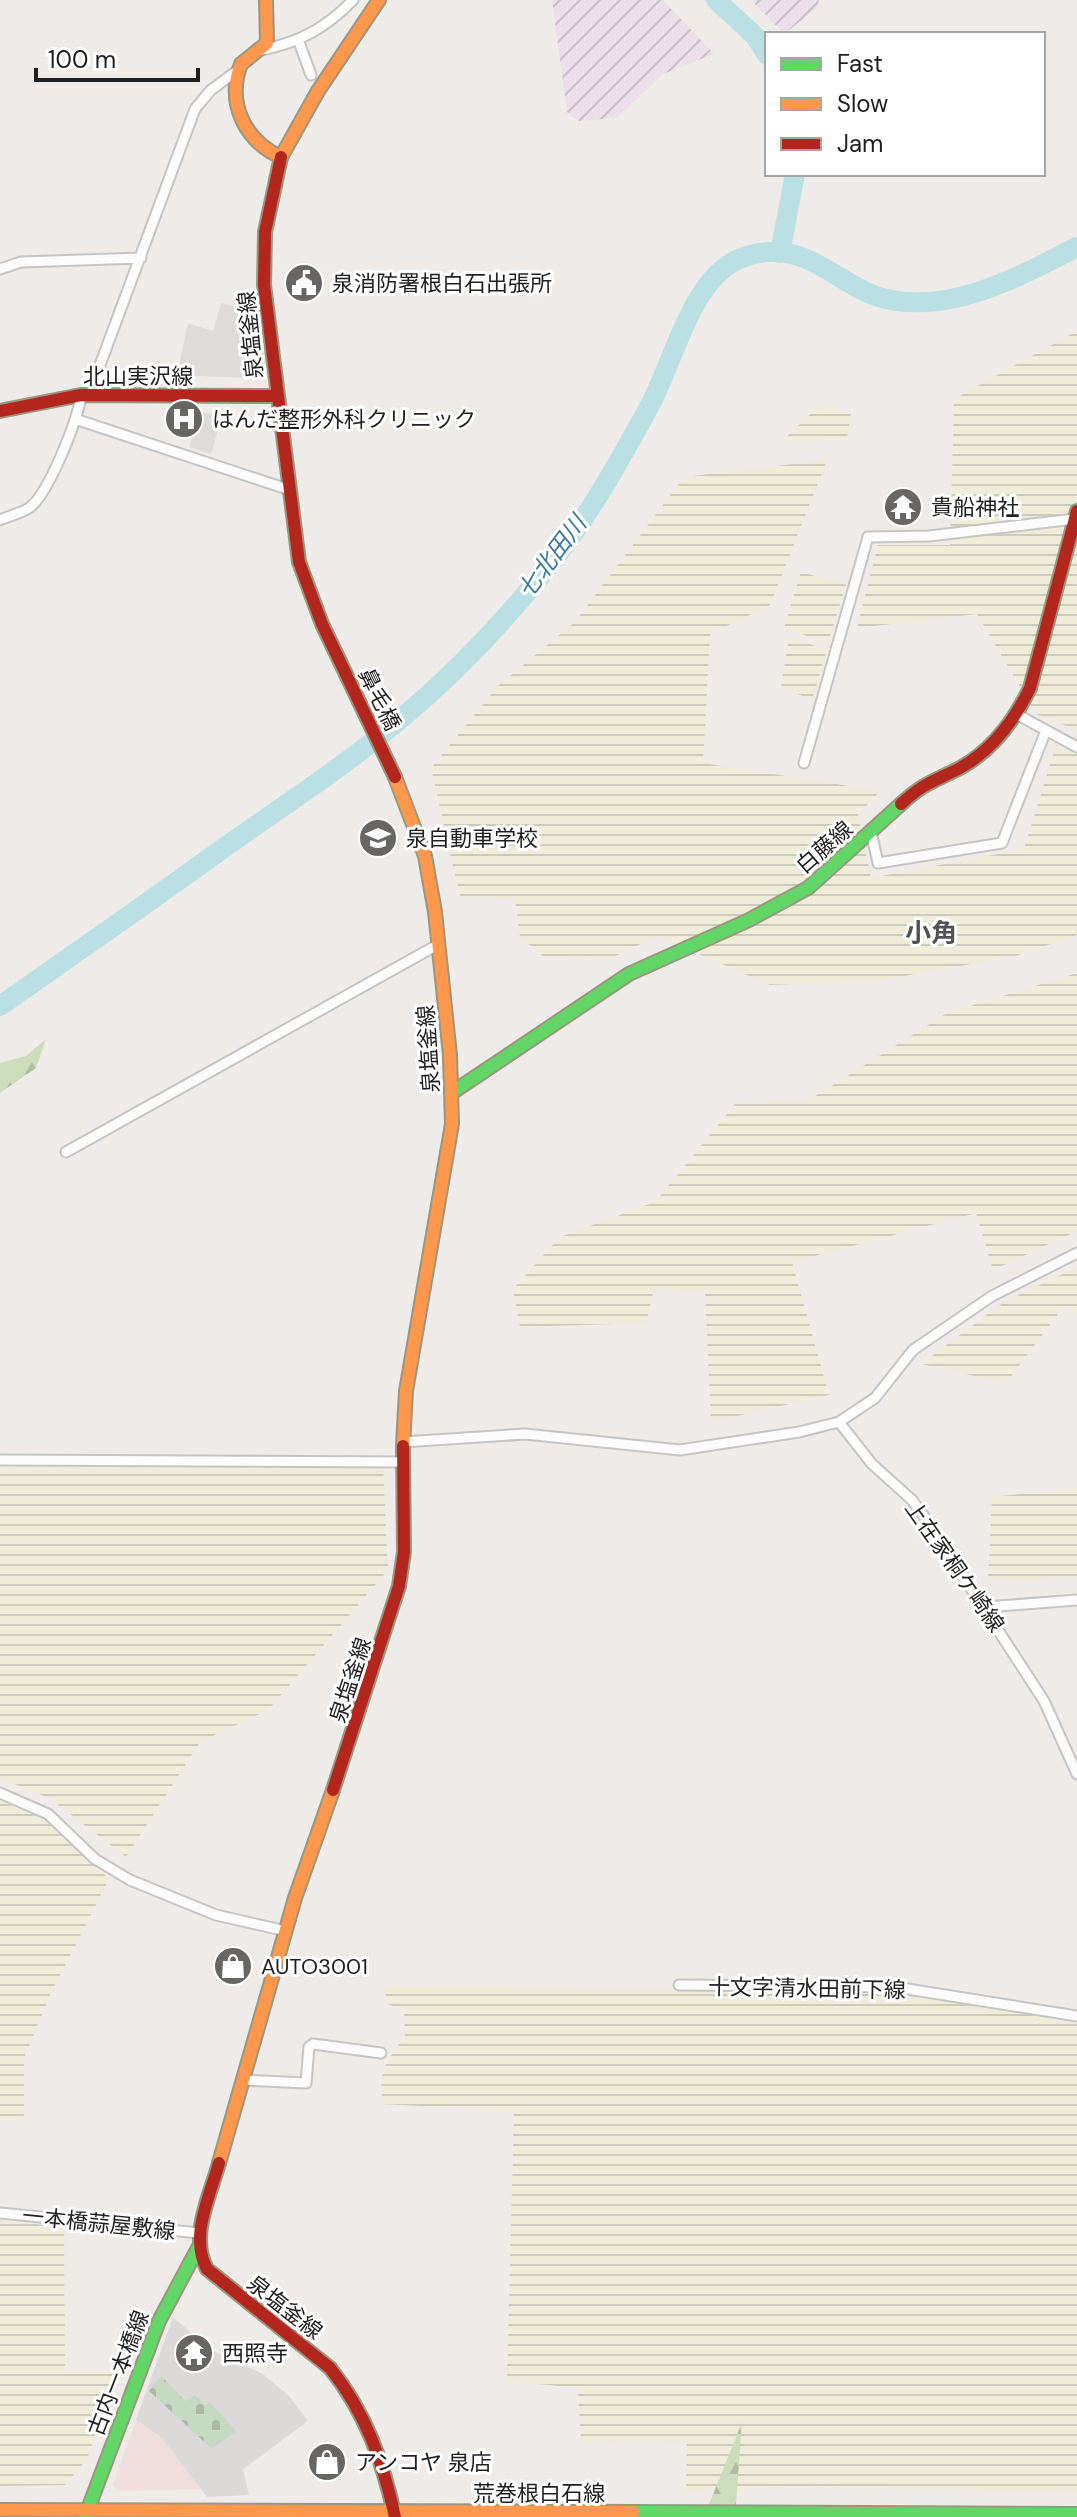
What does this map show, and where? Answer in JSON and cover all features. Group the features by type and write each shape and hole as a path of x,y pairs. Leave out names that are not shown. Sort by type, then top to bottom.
{"main road":[{"path":"266,0 269,37 262,50 238,70 237,86 246,131 260,147 281,157"},
{"name":"泉塩釜線","path":"333,645 308,591 287,489 263,259 269,203 281,157 318,91 379,0"},
{"name":"北山実沢線","path":"0,411 81,395 277,396"},
{"name":"白藤線","path":"453,1092 629,974 792,898 926,781 973,762 992,747 1018,715 1030,688 1076,515"},
{"name":"鼻毛橋","path":"333,645 391,769"},
{"name":"泉塩釜線","path":"391,769 425,856 439,944 453,1092 449,1154 406,1391 402,1462 404,1552 397,1595 286,1931 199,2233 198,2248 201,2262 219,2281 330,2368 345,2386 371,2429 395,2515"},
{"name":"古内一本橋線","path":"86,2514 159,2321 198,2248"},
{"name":"荒巻根白石線","path":"0,2510 86,2514 1077,2514"}],"street":[{"path":"262,50 299,42 338,15 353,0"},
{"path":"299,42 311,75"},
{"path":"99,395 100,365 195,109 211,90 238,70"},
{"path":"0,269 21,262 141,258"},
{"path":"0,520 31,507 46,485 75,419 81,395"},
{"path":"75,419 287,489"},
{"path":"804,763 868,537 929,536 1076,515"},
{"path":"1018,715 1045,733 1077,747"},
{"path":"871,832 878,863 1002,843 1045,733"},
{"path":"66,1152 439,944"},
{"path":"403,1442 525,1434 680,1450 799,1432 839,1422 875,1398 913,1350 992,1296 1077,1253"},
{"name":"上在家桐ケ崎線","path":"839,1422 872,1464 912,1500 985,1607 1044,1701 1077,1774"},
{"path":"0,1460 402,1462"},
{"path":"985,1607 1077,1600"},
{"path":"0,1793 48,1814 95,1859 130,1880 216,1915 286,1931"},
{"name":"十文字清水田前下線","path":"679,1985 895,1987 1077,2016"},
{"path":"243,2080 306,2083 309,2047 313,2044 381,2053"},
{"name":"一本橋蒜屋敷線","path":"0,2213 199,2233"}],"shaded area":[{"path":"552,0 663,0 714,54 663,74 617,118 579,121 567,112"},
{"path":"751,0 819,0 817,8 787,32 782,32"},
{"path":"221,303 257,311 265,364 246,378 177,375 188,323 213,331"},
{"path":"1077,331 1077,730 1036,714 977,614 857,628 878,545 950,545 954,399"},
{"path":"819,406 851,413 847,439 781,442"},
{"path":"199,412 222,416 211,454 189,447"},
{"path":"827,460 770,605 710,634 703,763 880,791 858,815 871,878 1024,849 1056,745 1077,754 1077,935 1016,956 881,980 770,985 658,936 609,959 543,956 520,937 515,899 460,896 431,768 498,686 575,622 684,477"},
{"path":"801,572 846,585 828,643 784,628"},
{"path":"789,637 827,650 812,700 781,687"},
{"path":"1077,973 1077,1231 993,1270 976,1213 792,1262 829,1395 711,1422 705,1291 654,1289 646,1323 520,1327 513,1289 560,1237 655,1202 735,1104 809,1100 947,1013"},
{"path":"1077,1267 1077,1313 1064,1306 1006,1383 921,1364 1004,1302"},
{"path":"0,1462 383,1465 388,1570 268,1710 200,1742 126,1857 51,1799 0,1778"},
{"path":"1077,1488 1077,1577 988,1580 992,1497"},
{"path":"0,1800 48,1821 109,1879 50,1995 24,2058 24,2121 0,2119"},
{"path":"383,1986 916,1992 1077,2023 1077,2492 793,2486 686,2491 687,2441 581,2442 578,2388 507,2381 514,2111 382,2104 381,2080 387,2061 405,2036 404,2011 388,2004"},
{"path":"0,2219 64,2228 65,2370 117,2371 87,2459 65,2485 0,2486"},
{"path":"173,2317 211,2350 263,2374 289,2396 308,2421 243,2469 249,2495 207,2497 161,2437 136,2420"},
{"path":"136,2420 161,2437 201,2489 117,2491 113,2485"}],"green space":[{"path":"46,1039 36,1068 0,1093 0,1063 26,1056"},
{"path":"161,2376 185,2401 195,2395 205,2405 210,2402 236,2431 212,2449 149,2391"},
{"path":"742,2422 735,2517 704,2517"}],"waterway":[{"path":"716,0 755,36 765,52"},
{"path":"780,253 795,176"},
{"name":"七北田川","path":"0,1006 342,765 403,717 467,658 525,594 585,516 648,409 695,304 722,270 739,259 782,252 801,257 868,293 886,299 936,301 985,290 1077,247"}],"traffic: fast":[{"path":"453,1092 629,974 749,920 808,888 901,804"},
{"path":"85,2517 159,2321 198,2248"},
{"path":"633,2512 1077,2514"}],"traffic: slow":[{"path":"266,0 267,43 241,64 236,93 242,119 249,131 268,150 281,157 318,91 379,0"},
{"path":"395,777 425,856 435,912 450,1055 452,1124 406,1391 403,1446"},
{"path":"219,2163 295,1898 333,1790"},
{"path":"0,2510 633,2512"}],"traffic: jam":[{"path":"281,157 265,232 264,285 299,562 322,624 395,777"},
{"path":"0,411 81,395 277,396"},
{"path":"901,804 923,787 983,753 1017,712 1030,688 1077,511"},
{"path":"333,1790 399,1586 404,1552 403,1446"},
{"path":"219,2163 201,2230 200,2244 207,2269 330,2368 343,2385 372,2439 395,2517"}],"place":[{"name":"泉消防署根白石出張所","path":"304,283"},
{"name":"はんだ整形外科クリニック","path":"184,419"},
{"name":"貴船神社","path":"903,507"},
{"name":"泉自動車学校","path":"378,838"},
{"name":"AUTO3001","path":"233,1966"},
{"name":"西照寺","path":"194,2353"},
{"name":"アンコヤ 泉店","path":"327,2462"}],"district":[{"name":"小角","path":"931,933"}]}
